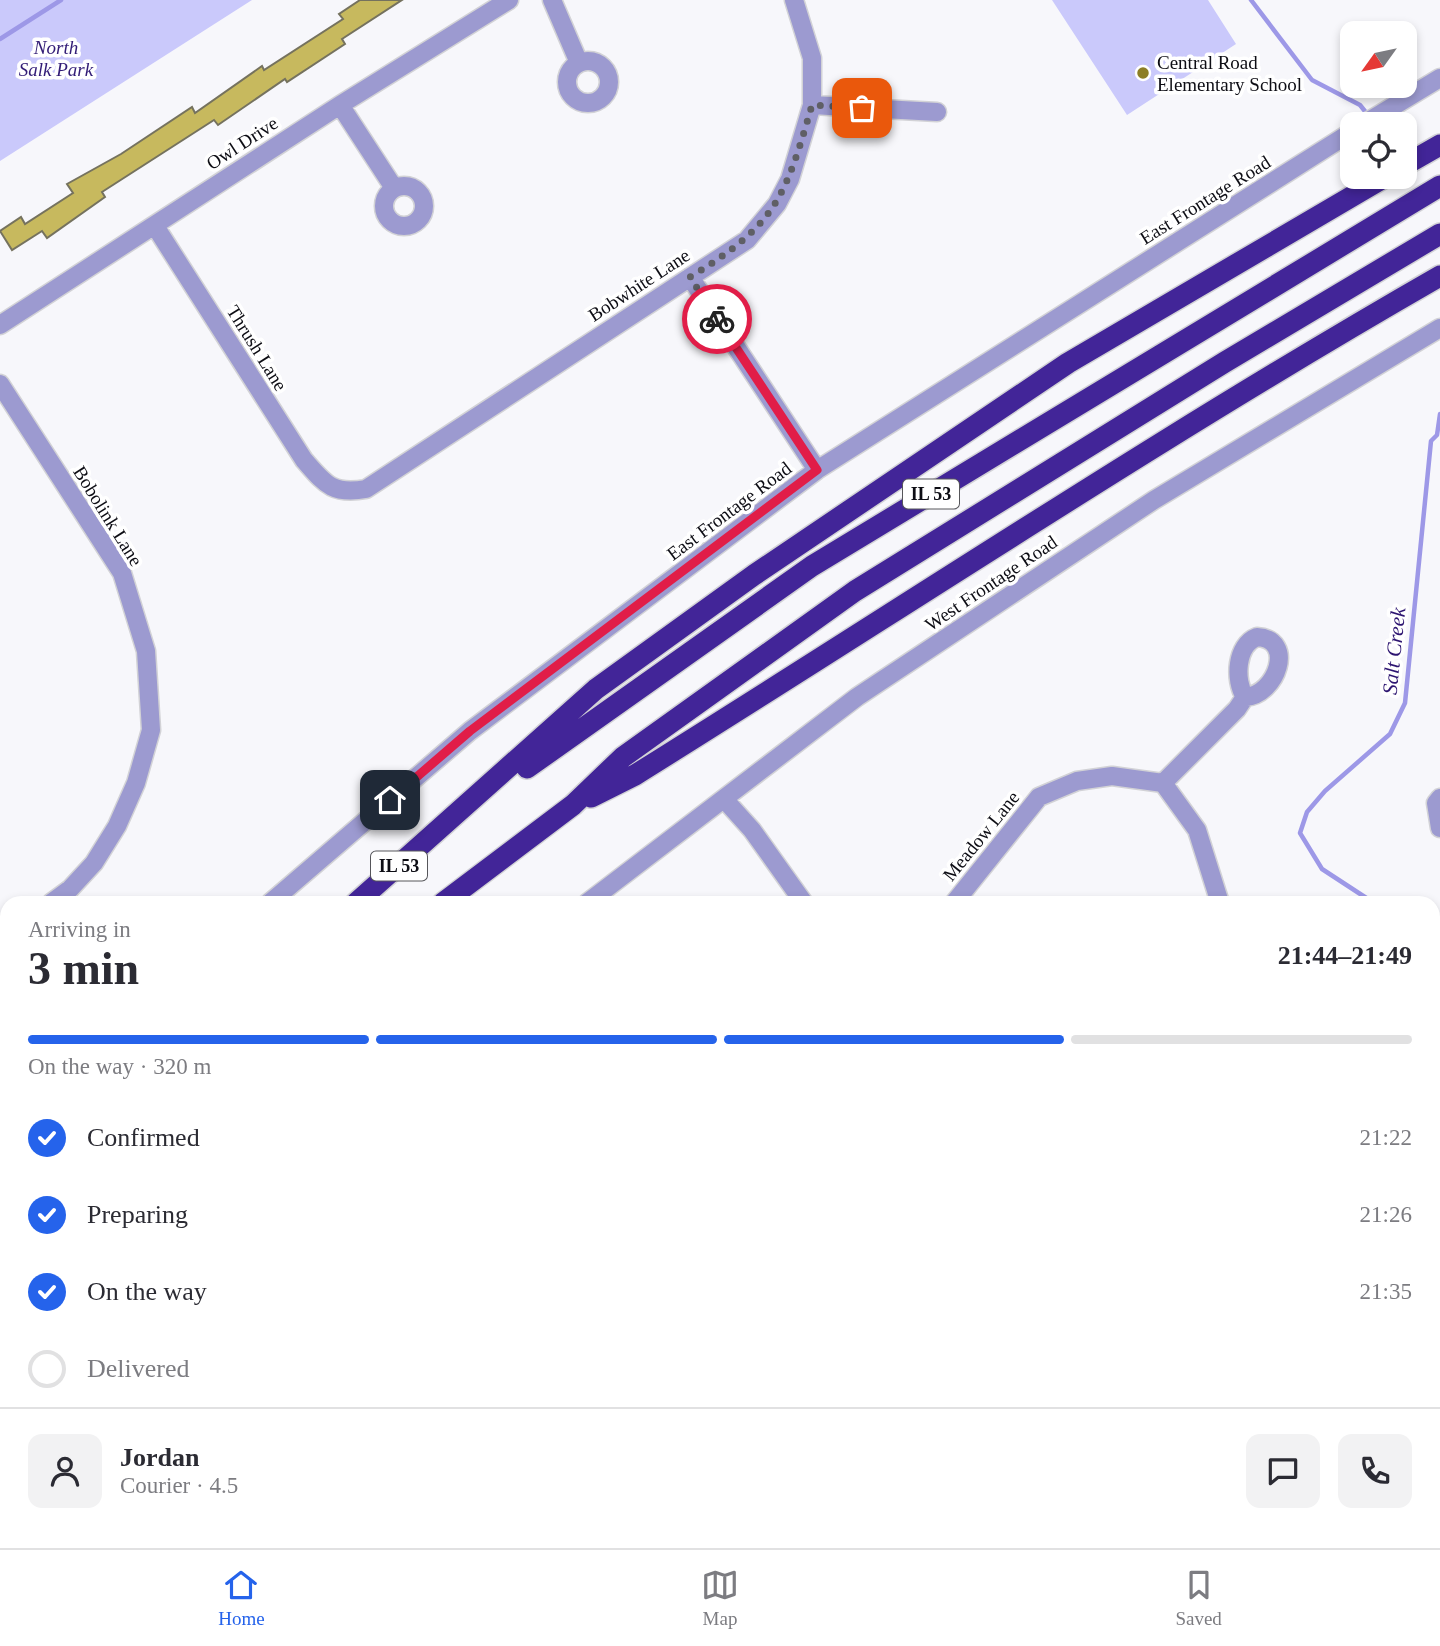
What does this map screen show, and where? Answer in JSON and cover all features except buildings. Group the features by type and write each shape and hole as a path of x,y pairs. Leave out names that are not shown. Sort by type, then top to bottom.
{"highway":[{"path":"1417,158 1440,145"},
{"name":"IL 53","path":"441,830 812,566 1440,187"},
{"name":"IL 53","path":"364,896 596,689 754,575 1068,363 1365,189"},
{"name":"IL 53","path":"452,896 573,805 622,757 855,591 1213,369 1440,234"},
{"name":"IL 53","path":"573,805 635,775 1087,487 1311,350 1440,275"}],"street":[{"name":"Owl Drive","path":"0,325 340,104 509,0"},
{"path":"552,0 579,63"},
{"name":"Bobwhite Lane","path":"331,488 349,492 366,489 747,240 776,204 790,178 812,105 812,58 794,0"},
{"path":"1383,112 1440,78"},
{"path":"340,104 394,188"},
{"path":"812,105 937,112"},
{"name":"East Frontage Road","path":"278,896 470,731 817,470 1340,139"},
{"name":"Thrush Lane","path":"155,226 304,460 331,488"},
{"path":"690,277 817,470"},
{"name":"West Frontage Road","path":"596,896 857,697 1154,500 1438,329"},
{"name":"Bobolink Lane","path":"0,384 122,573 146,650 151,730 136,783 117,826 94,863 60,896"},
{"path":"1218,896 1196,830 1163,783 1237,709 1245,697"},
{"name":"Meadow Lane","path":"960,896 1039,797 1076,780 1112,776 1163,783"},
{"path":"1440,798 1436,803 1440,828"},
{"path":"725,800 752,830 799,896"}],"green space":[{"name":"North Salk Park","path":"0,0 252,0 0,161"},
{"path":"1052,0 1208,0 1236,44 1127,115"}],"waterway":[{"path":"0,39 61,0"},
{"name":"Salt Creek","path":"1251,0 1312,80 1360,105 1366,112"},
{"name":"Salt Creek","path":"1363,896 1322,869 1300,833 1307,812 1325,791 1390,734 1405,703 1431,441 1437,435 1440,414"}],"way so far":[{"path":"717,319 690,277 747,240 776,204 790,178 812,105 862,108"}],"place":[{"name":"Central Road Elementary School","path":"1143,73"}],"route":[{"path":"390,800 470,731 817,470 717,319"}]}
